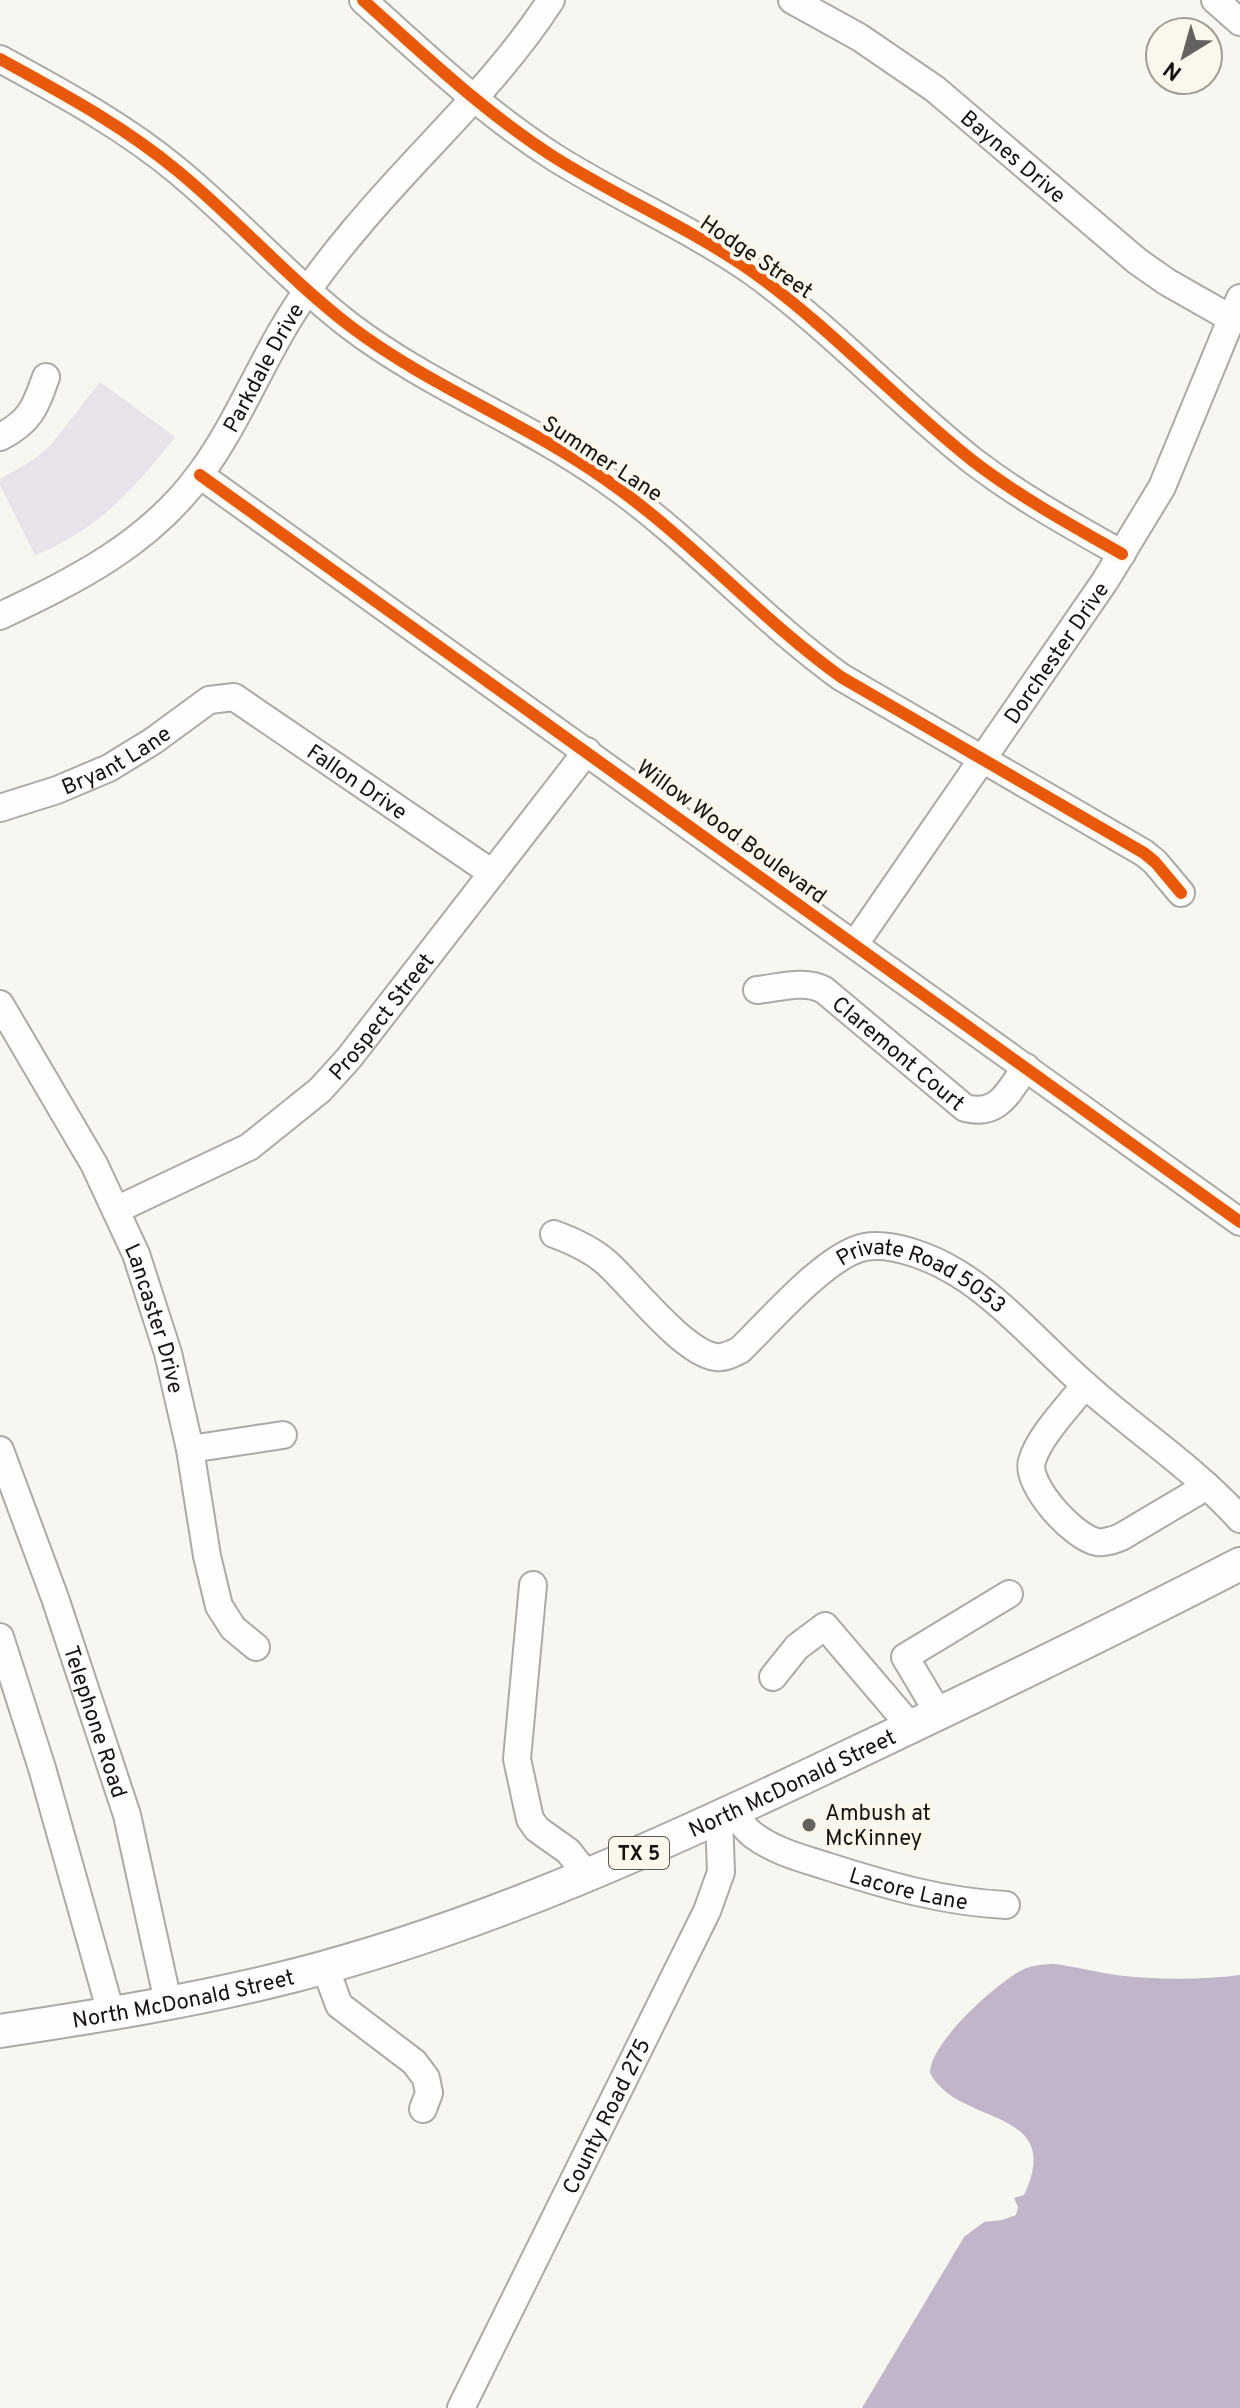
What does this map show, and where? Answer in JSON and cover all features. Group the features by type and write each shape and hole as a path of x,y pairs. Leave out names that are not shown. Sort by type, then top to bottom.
{"main road":[{"name":"North McDonald Street","path":"0,2031 168,2002 325,1967 427,1935 587,1875 726,1815 1098,1638 1240,1564"}],"street":[{"name":"Hodge Street","path":"363,0 474,100 557,158 752,271 813,319 974,462 1046,511 1122,554"},
{"name":"Parkdale Drive","path":"0,616 76,579 119,553 154,524 200,475 308,290 373,208 474,100 531,32 551,0"},
{"name":"Baynes Drive","path":"792,0 859,37 935,89 1137,261 1167,282 1236,308"},
{"path":"1215,0 1240,22"},
{"name":"Summer Lane","path":"0,59 88,107 151,150 202,192 308,290 376,344 602,477 671,528 821,662 862,691 1144,853 1181,893"},
{"name":"Dorchester Drive","path":"855,944 1122,554 1162,487 1236,308"},
{"path":"0,437 28,419 46,377"},
{"name":"Willow Wood Boulevard","path":"200,475 1240,1222"},
{"name":"Bryant Lane","path":"0,808 57,790 109,768 153,741 209,700 222,697"},
{"name":"Fallon Drive","path":"222,697 234,697 246,703 492,873"},
{"name":"Prospect Street","path":"116,1210 249,1147 320,1090 349,1058 587,751"},
{"name":"Claremont Court","path":"757,990 803,984 824,990 965,1108 984,1110 999,1104 1026,1067"},
{"name":"Lancaster Drive","path":"0,1004 94,1164 136,1254 162,1329 190,1449 207,1556 219,1606 233,1628 256,1647"},
{"name":"Private Road 5053","path":"554,1234 573,1241 606,1262 684,1341 714,1357 727,1356 740,1350 811,1280 848,1254 865,1247 909,1251 932,1259 960,1274 1015,1320 1085,1385 1207,1486 1240,1519"},
{"path":"1085,1385 1039,1444 1031,1462 1031,1475 1037,1489 1082,1535 1095,1542 1121,1537 1207,1486"},
{"path":"190,1449 283,1435"},
{"name":"Telephone Road","path":"0,1450 55,1598 127,1815 168,2002"},
{"path":"533,1585 517,1759 530,1819 537,1829 568,1851 587,1875"},
{"path":"925,1720 905,1657 1009,1594"},
{"path":"773,1677 797,1647 825,1626 925,1720"},
{"path":"0,1637 42,1768 111,2013"},
{"name":"Lacore Lane","path":"726,1815 770,1846 795,1856 922,1895 952,1901 1006,1905"},
{"name":"County Road 275","path":"461,2408 707,1911 721,1872 726,1815"},
{"path":"325,1967 339,2005 414,2062 426,2078 429,2093 423,2109"}],"shaded area":[{"path":"100,382 175,437 145,474 113,506 78,533 35,555 0,485 0,479 50,446"},
{"path":"1055,1964 1147,1978 1194,1979 1240,1975 1240,2408 862,2408 964,2237 984,2222 1016,2215 1018,2207 1014,2198 1024,2195 1033,2166 1031,2146 1020,2132 944,2090 930,2073 933,2060 967,2014 998,1986 1024,1969"}],"cycle path":[{"path":"363,0 455,82 528,140 753,272 810,317 973,461 1027,499 1122,554"},
{"path":"0,59 92,111 158,155 328,308 380,347 542,439 605,479 666,526 781,629 841,677 1144,853 1181,893"},
{"path":"200,475 1240,1222"}],"place":[{"name":"Ambush at McKinney","path":"809,1825"}]}
